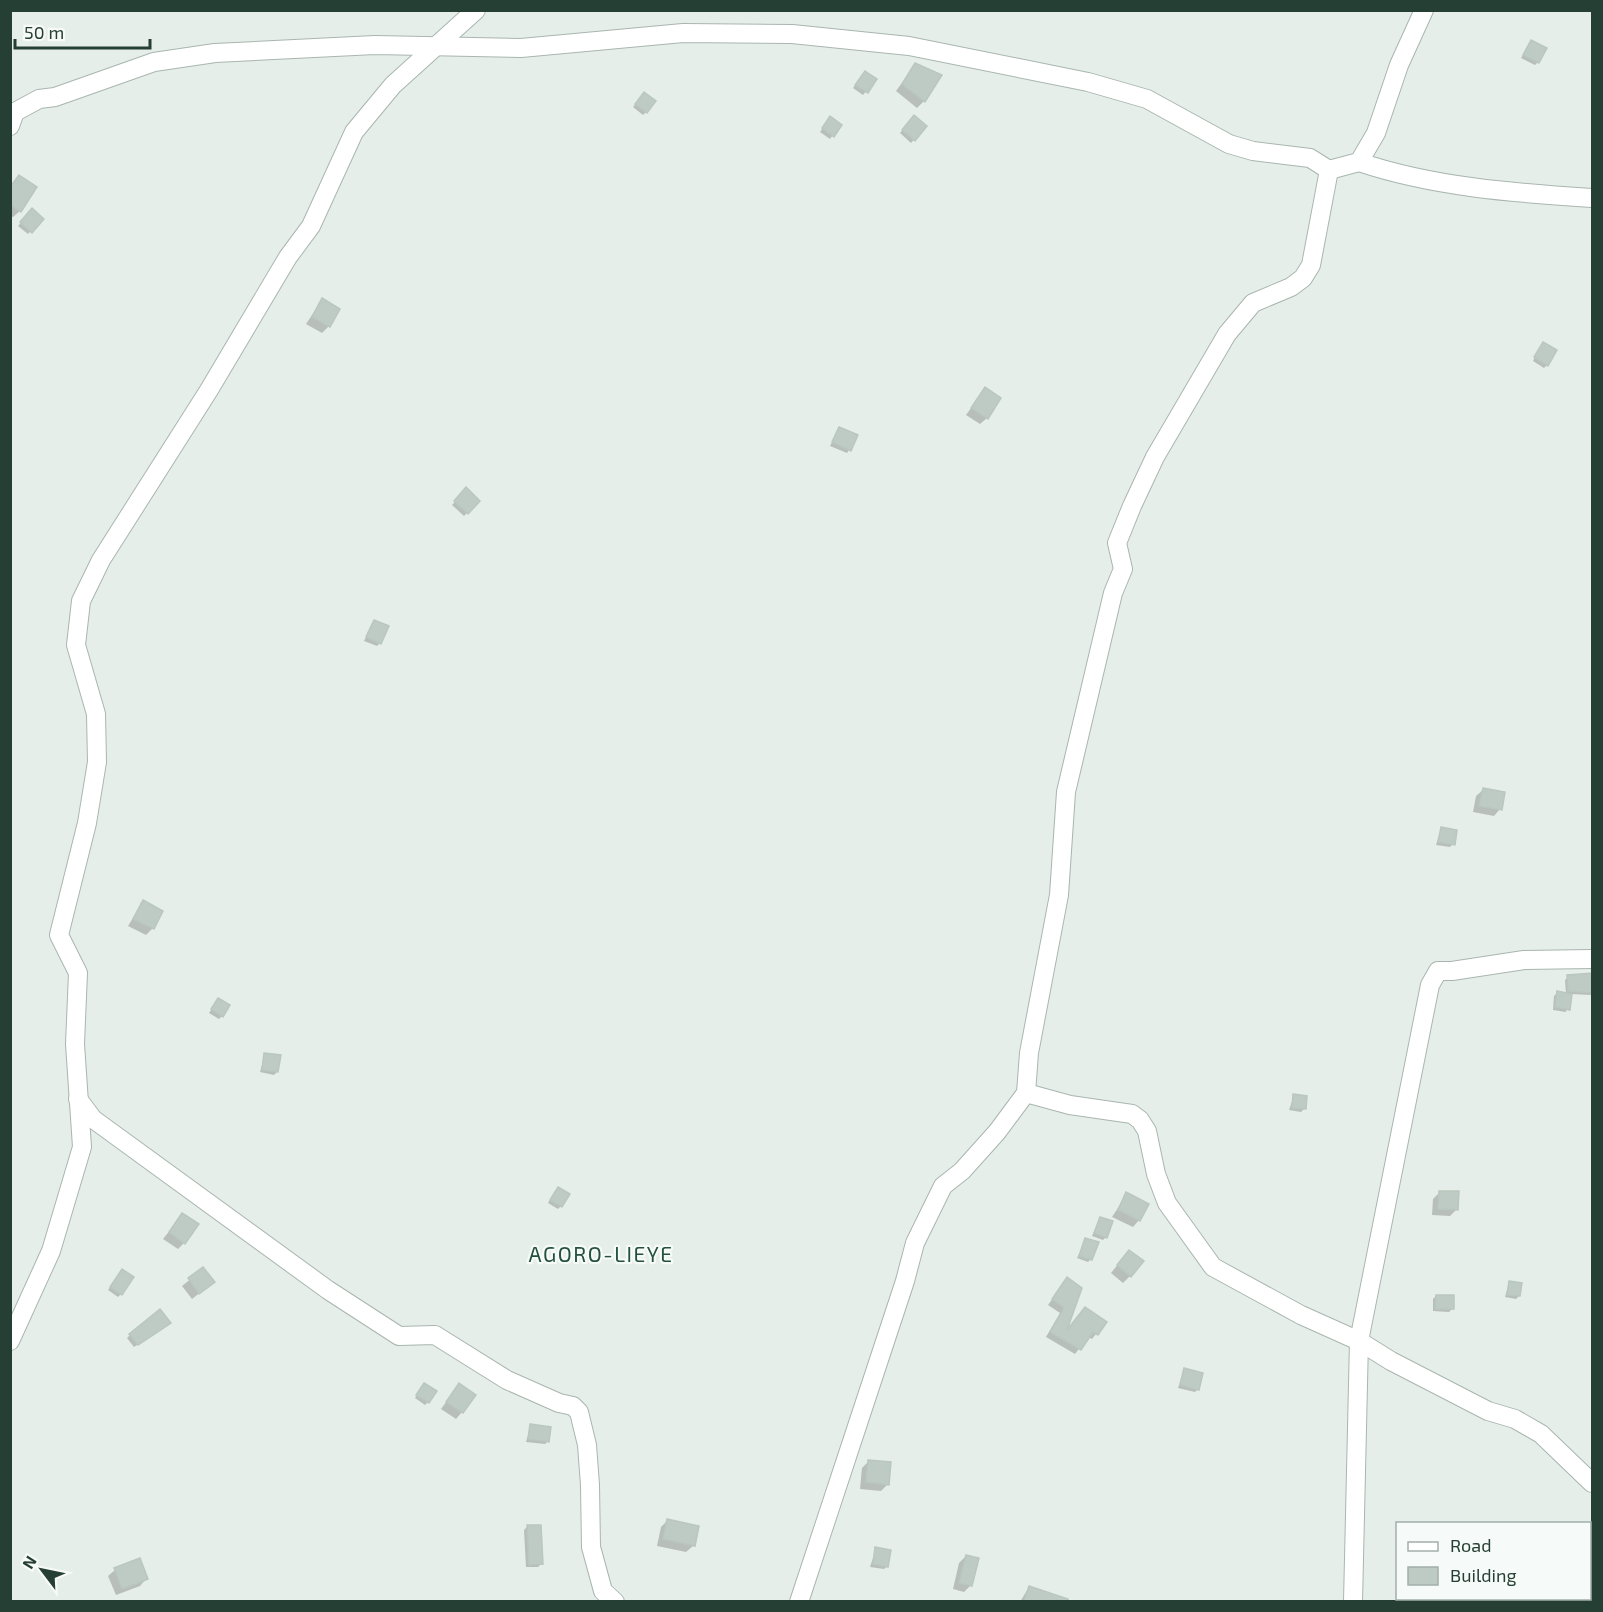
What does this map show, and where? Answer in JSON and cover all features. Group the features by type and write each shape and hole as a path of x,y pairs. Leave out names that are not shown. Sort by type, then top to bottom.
{"street":[{"path":"10,1341 51,1251 82,1147 75,1044 78,973 59,935 87,823 97,762 96,714 76,645 81,601 101,560 214,381 288,257 311,226 354,132 393,85 476,10"},
{"path":"1359,162 1376,133 1400,65 1424,10"},
{"path":"12,118 39,99 54,97 172,58 215,53 345,46 438,45 521,48 665,34 711,32 815,35 909,46 1032,69 1124,91 1147,99 1229,144 1253,152 1310,158 1329,170 1359,162 1388,172 1492,189 1593,198"},
{"path":"799,1602 905,1281 915,1243 943,1186 962,1171 997,1132 1026,1093 1029,1053 1059,895 1066,792 1113,593 1123,569 1117,543 1155,457 1227,334 1253,303 1291,287 1311,265 1329,170"},
{"path":"1353,1602 1359,1341 1430,985 1438,971 1524,960 1593,959"},
{"path":"1026,1093 1070,1106 1132,1114 1140,1120 1147,1131 1156,1174 1167,1203 1213,1268 1300,1314 1359,1341 1409,1371 1541,1434 1593,1483"},
{"path":"77,1098 93,1119 311,1278 399,1336 435,1335 507,1380 559,1403 573,1406 579,1412 587,1444 591,1547 603,1591 615,1602"}],"building":[{"path":"1531,40 1547,48 1539,63 1523,55"},
{"path":"915,63 942,75 925,102 902,84"},
{"path":"865,71 877,79 868,93 855,85"},
{"path":"644,92 656,101 647,113 635,104"},
{"path":"914,115 927,126 915,141 902,130"},
{"path":"830,116 842,125 834,137 822,128"},
{"path":"19,175 37,187 21,212 10,205 10,187"},
{"path":"32,208 44,219 32,233 20,222"},
{"path":"322,298 340,309 330,327 312,317"},
{"path":"1543,342 1557,350 1548,366 1534,357"},
{"path":"985,387 1001,398 988,419 971,408"},
{"path":"839,427 858,435 851,451 832,442"},
{"path":"466,487 480,501 468,514 454,501"},
{"path":"374,620 389,626 381,644 366,637"},
{"path":"1483,788 1505,792 1502,810 1479,806"},
{"path":"1441,827 1457,830 1455,845 1438,842"},
{"path":"143,900 163,911 154,929 133,919"},
{"path":"1593,973 1593,993 1568,991 1567,975"},
{"path":"1557,991 1572,994 1570,1010 1555,1007"},
{"path":"218,998 230,1005 223,1017 211,1009"},
{"path":"264,1053 281,1055 278,1072 262,1070"},
{"path":"1293,1094 1307,1096 1306,1109 1292,1108"},
{"path":"558,1187 570,1194 562,1207 550,1200"},
{"path":"1439,1191 1459,1191 1458,1210 1438,1209"},
{"path":"1126,1192 1149,1204 1140,1221 1118,1210"},
{"path":"182,1213 199,1224 185,1244 169,1232"},
{"path":"1100,1217 1113,1221 1107,1238 1094,1233"},
{"path":"1085,1238 1099,1242 1092,1260 1079,1256"},
{"path":"1129,1250 1144,1261 1131,1277 1117,1265"},
{"path":"203,1267 215,1282 199,1294 188,1278"},
{"path":"122,1269 134,1277 122,1295 110,1287"},
{"path":"1067,1277 1082,1288 1067,1330 1085,1307 1107,1322 1098,1335 1093,1332 1081,1350 1050,1332 1064,1308 1052,1299"},
{"path":"1509,1281 1522,1283 1520,1296 1507,1295"},
{"path":"1436,1295 1454,1295 1454,1309 1435,1309"},
{"path":"160,1309 171,1323 138,1345 129,1334"},
{"path":"1184,1368 1203,1373 1199,1390 1180,1385"},
{"path":"424,1383 437,1391 429,1403 416,1395"},
{"path":"459,1383 476,1395 463,1413 446,1402"},
{"path":"530,1424 551,1427 549,1442 528,1439"},
{"path":"868,1460 891,1462 889,1485 866,1482"},
{"path":"667,1519 699,1526 695,1546 663,1539"},
{"path":"527,1525 541,1525 543,1564 529,1565"},
{"path":"875,1547 891,1550 888,1567 873,1564"},
{"path":"966,1555 979,1558 972,1586 959,1583"},
{"path":"140,1558 148,1579 122,1589 114,1568"},
{"path":"1029,1586 1068,1599 1068,1602 1024,1602"}],"district":[{"name":"AGORO-LIEYE","path":"601,1253"}]}
